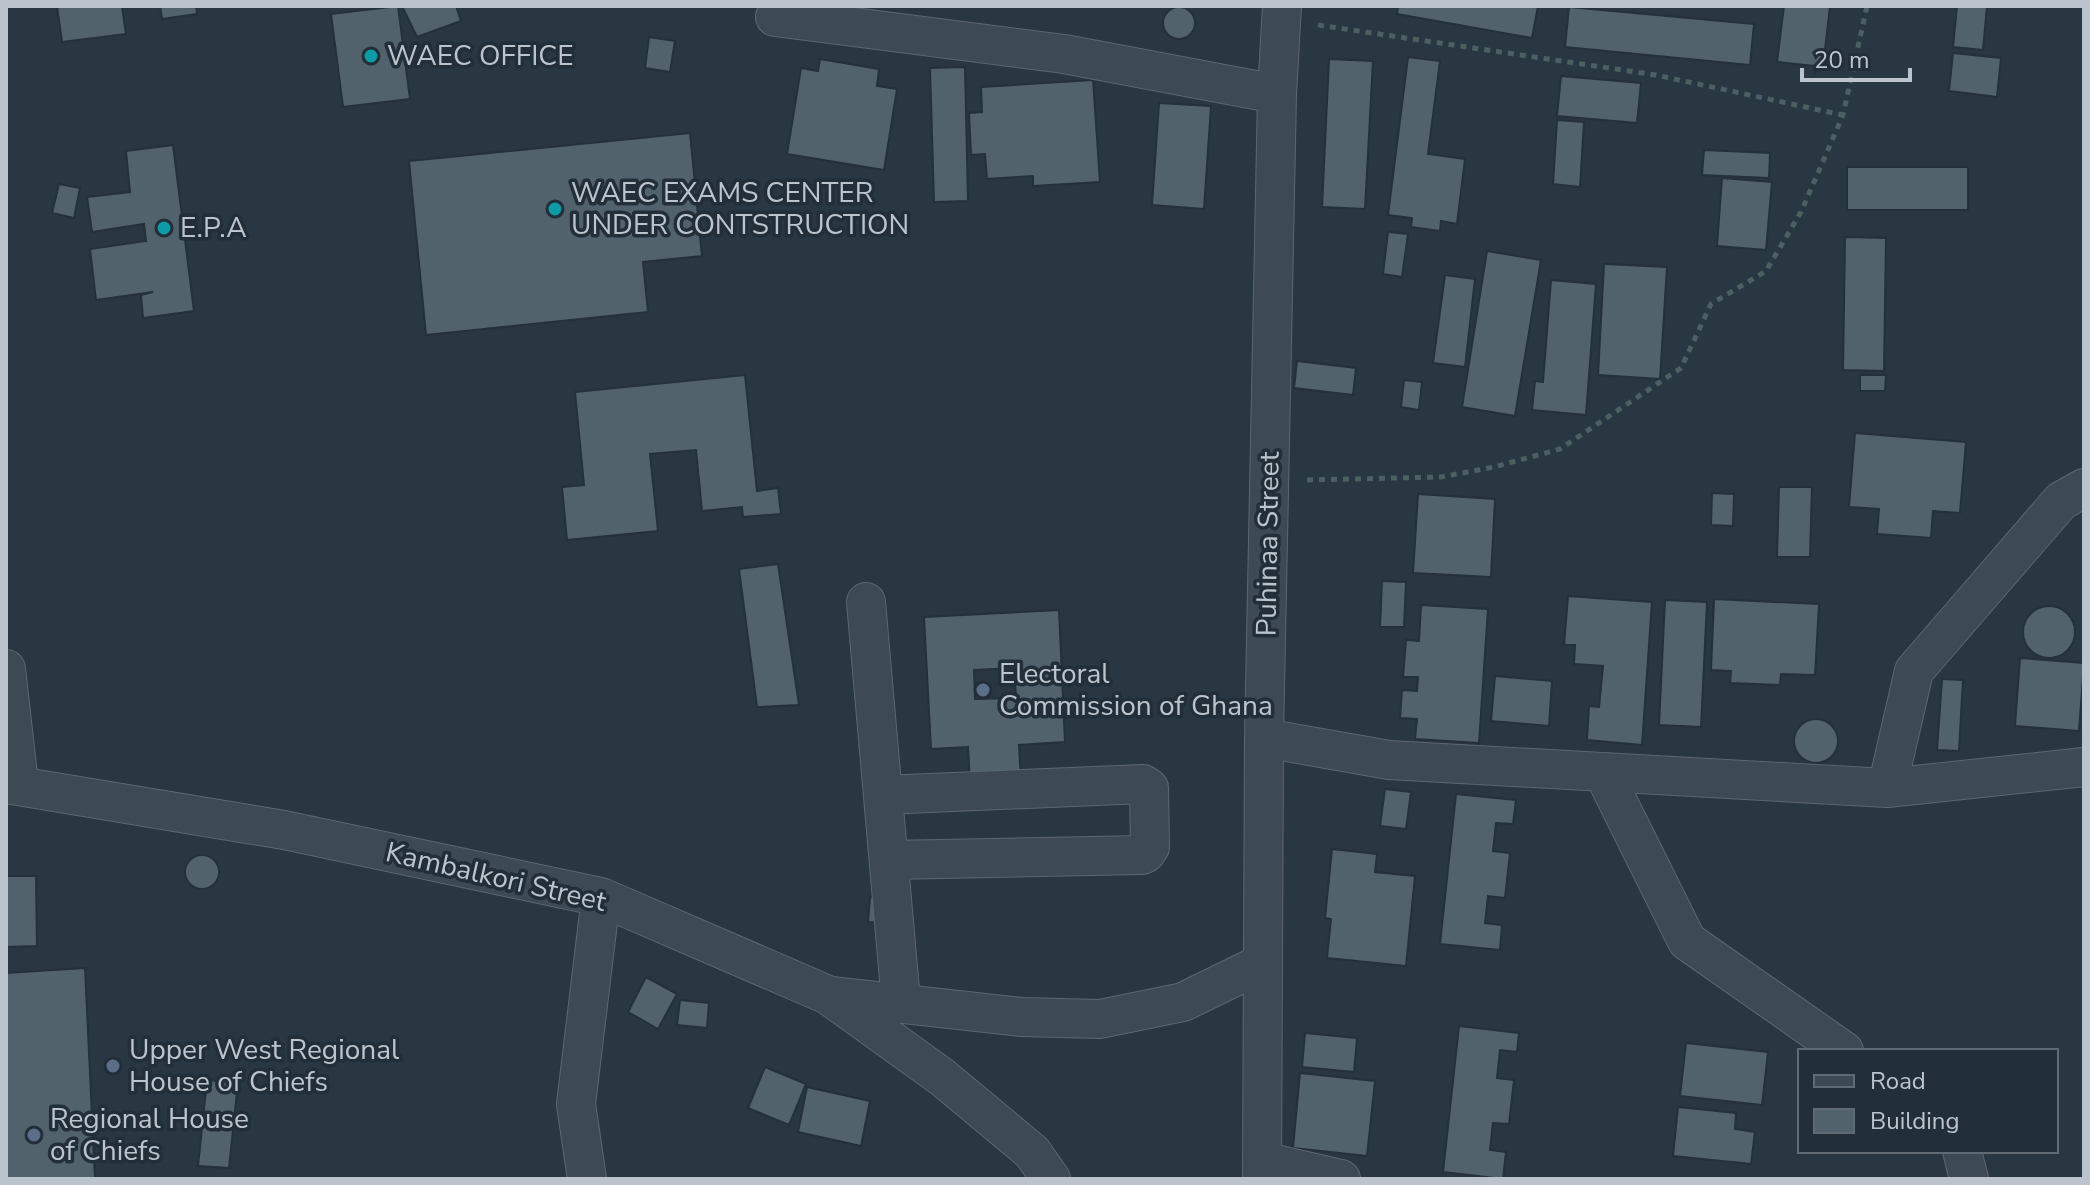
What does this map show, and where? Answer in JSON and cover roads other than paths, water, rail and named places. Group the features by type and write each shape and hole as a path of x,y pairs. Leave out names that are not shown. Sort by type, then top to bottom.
{"street":[{"name":"Puhinaa Street","path":"1262,1170 1264,738 1277,94 1282,13"},
{"path":"775,17 1064,54 1277,94"},
{"path":"1887,788 1914,671 2061,501 2084,488"},
{"path":"866,602 901,1002"},
{"path":"6,669 12,784"},
{"path":"1264,738 1389,760 1887,788 2084,767"},
{"path":"1603,772 1687,941 1841,1049"},
{"name":"Kambalkori Street","path":"12,784 284,830 601,897 828,995 942,1077 1032,1152 1051,1179"},
{"path":"883,795 1143,784 1149,788 1150,847 1142,855 889,860"},
{"path":"587,1179 576,1104 601,897"},
{"path":"828,995 1021,1017 1100,1019 1183,1002 1263,963"},
{"path":"1962,1153 1969,1179"},
{"path":"1262,1170 1341,1179"}],"place":[{"name":"WAEC OFFICE","path":"371,56"},
{"name":"WAEC EXAMS CENTER UNDER CONTSTRUCTION","path":"555,209"},
{"name":"E.P.A","path":"164,228"},
{"name":"Electoral Commission of Ghana","path":"983,690"},
{"name":"Upper West Regional House of Chiefs","path":"113,1066"},
{"name":"Regional House of Chiefs","path":"34,1135"}]}
